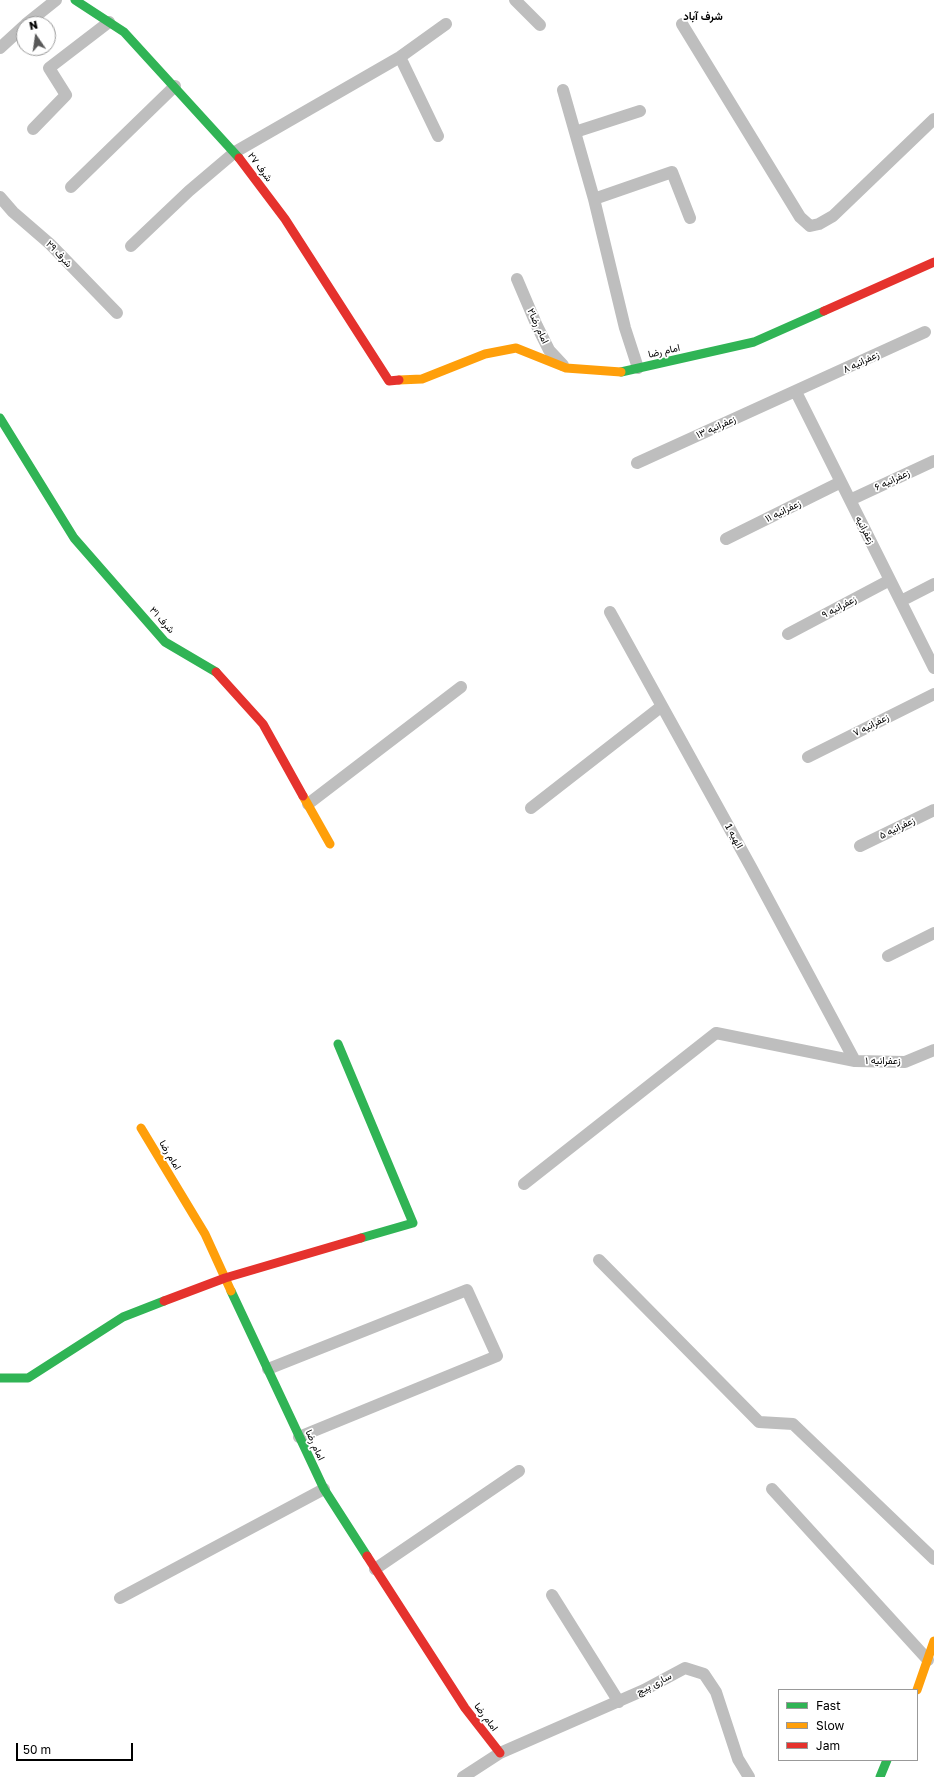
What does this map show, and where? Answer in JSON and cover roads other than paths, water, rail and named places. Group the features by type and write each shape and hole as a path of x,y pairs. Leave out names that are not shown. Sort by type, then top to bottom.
{"main road":[{"name":"شرف ۲۷","path":"75,0 124,32 236,152 285,219 389,381"},
{"name":"امام رضا","path":"389,381 422,379 485,354 516,348 566,368 618,373 754,342 934,262"},
{"name":"شرف ۳۱","path":"0,418 74,538 166,642 218,673 263,724 330,844"},
{"path":"0,1378 28,1378 123,1317 225,1278 413,1223 338,1044"},
{"name":"امام رضا","path":"141,1128 205,1234 324,1489 465,1708 500,1754"},
{"path":"917,1689 934,1641"},
{"path":"880,1777 887,1761"}],"street":[{"path":"36,16 56,0"},
{"path":"515,0 540,25"},
{"path":"32,129 66,95 49,68 109,22"},
{"path":"131,246 189,191 236,152 400,57 446,24"},
{"path":"682,24 800,217 810,226 819,224 833,216 934,119"},
{"path":"0,48 16,33"},
{"path":"400,57 438,136"},
{"path":"71,187 175,86"},
{"path":"563,90 594,199 616,293 638,368"},
{"path":"575,132 640,111"},
{"path":"594,199 672,172 690,218"},
{"name":"شرف ۲۹","path":"0,197 13,212 50,244 117,313"},
{"name":"امام رضا۲","path":"517,279 549,350 566,368"},
{"name":"زعفرانیه ۸","path":"796,392 926,332"},
{"name":"زعفرانیه ۱۳","path":"637,463 796,392"},
{"name":"زعفرانیه","path":"796,392 934,668"},
{"name":"زعفرانیه ۶","path":"850,500 934,461"},
{"name":"زعفرانیه ۱۱","path":"726,539 841,482"},
{"name":"زعفرانیه ۹","path":"788,634 890,580"},
{"path":"901,601 934,584"},
{"name":"الهیه 1","path":"610,612 855,1061"},
{"path":"308,804 461,687"},
{"name":"زعفرانیه ۷","path":"808,757 934,694"},
{"path":"531,808 662,706"},
{"name":"زعفرانیه ۵","path":"860,846 934,810"},
{"path":"888,956 934,933"},
{"name":"زعفرانیه ۱","path":"524,1184 716,1033 855,1061 905,1062 934,1050"},
{"path":"599,1260 759,1422 793,1424 934,1559"},
{"path":"268,1369 467,1290 497,1356 299,1437"},
{"path":"375,1569 519,1470"},
{"path":"772,1488 928,1660"},
{"path":"120,1598 324,1489"},
{"path":"552,1594 619,1702"},
{"name":"ساری پیچ","path":"463,1777 500,1754 619,1702 685,1668 704,1674 716,1692 738,1759 749,1777"}],"district":[{"name":"شرف آباد","path":"703,17"}]}
